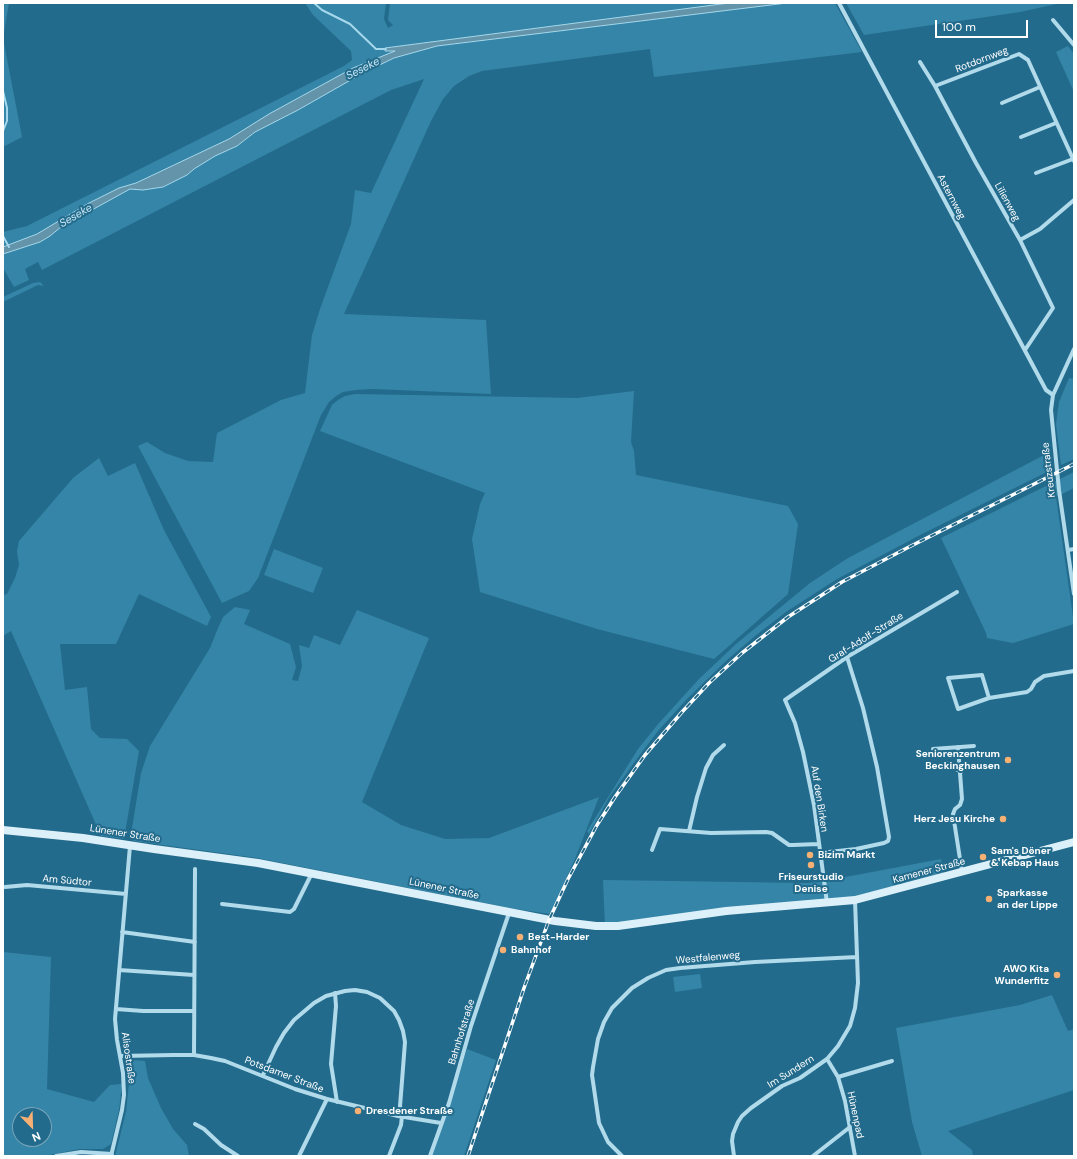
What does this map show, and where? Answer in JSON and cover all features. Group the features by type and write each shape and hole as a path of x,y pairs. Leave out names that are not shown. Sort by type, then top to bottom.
{"main road":[{"name":"Lünener Straße","path":"3,830 83,838 130,846 258,863 509,913 569,923 618,926 726,912 855,900 883,894"},
{"name":"Kamener Straße","path":"883,894 1074,842"}],"street":[{"name":"Asternweg","path":"839,3 1046,390 1053,395"},
{"path":"1053,20 1074,45"},
{"name":"Rotdornweg","path":"936,86 1019,54 1028,60 1073,160 1036,173"},
{"name":"Lilienweg","path":"920,62 936,86 976,163 1020,240 1053,308 1025,350"},
{"path":"1002,103 1040,87"},
{"path":"1021,137 1056,123"},
{"path":"1020,240 1040,229 1074,200"},
{"name":"Kreuzstraße","path":"1074,349 1053,395 1051,410 1059,490 1074,594"},
{"path":"1068,550 1074,549"},
{"name":"Graf-Adolf-Straße","path":"785,700 847,657 957,592"},
{"path":"820,853 884,844 888,841 889,837 876,760 863,708 847,657"},
{"path":"989,698 982,675 948,678 958,710 989,698 1027,692 1031,689 1035,682 1044,676 1074,671"},
{"name":"Auf den Birken","path":"785,700 795,723 803,752 814,806 827,903"},
{"path":"689,831 696,797 706,768 714,755 724,745"},
{"path":"933,749 974,746"},
{"path":"958,747 962,799 960,805 955,809 953,814 962,872"},
{"path":"946,763 961,772"},
{"path":"652,850 660,829 711,833 766,832 772,833 789,845 793,846 818,844"},
{"name":"Alisostraße","path":"111,1155 122,1110 124,1095 124,1082 116,1029 116,1009 130,846"},
{"path":"194,1055 195,869"},
{"path":"222,904 290,912 294,909 312,873"},
{"name":"Am Südtor","path":"5,888 27,885 126,894"},
{"name":"Im Sundern","path":"734,1156 732,1141 733,1134 742,1116 750,1108 782,1086 800,1078 827,1059 838,1046 850,1026 857,994 855,900"},
{"name":"Bahnhofstraße","path":"430,1156 448,1103 471,1026 509,913"},
{"path":"122,932 195,942"},
{"name":"Westfalenweg","path":"622,1156 608,1142 599,1123 592,1075 598,1039 604,1022 612,1008 632,988 654,975 666,970 680,968 756,962 857,957"},
{"path":"119,970 194,975"},
{"path":"263,1075 284,1033 294,1020 314,1003 335,993 355,990 367,992 380,998 386,1003 399,1020 405,1042 400,1106 402,1116 401,1125 389,1156"},
{"path":"335,993 336,1006 331,1064 337,1102"},
{"path":"116,1009 143,1011 194,1010"},
{"name":"Potsdamer Straße","path":"120,1056 194,1055 225,1061 295,1089 337,1102 441,1124"},
{"name":"Hünenpad","path":"827,1059 838,1077 845,1101 855,1156"},
{"path":"838,1077 892,1061"},
{"path":"299,1156 327,1099"},
{"path":"195,1124 204,1129 221,1145 238,1156"},
{"path":"813,1156 850,1127"},
{"path":"56,1156 82,1152 111,1155"}],"shaded area":[{"path":"3,3 9,3 3,38"},
{"path":"305,3 386,3 384,19 388,28 393,25 388,20 390,3 729,3 386,48 386,51 397,51 353,68 269,114 229,139 136,183 119,188 89,203 37,234 3,247 3,232 27,226 344,66 352,60 351,51 313,15"},
{"path":"787,3 835,3 862,52 654,77 650,49 482,71 469,76 454,86 443,99 431,121 344,314 486,320 491,394 373,389 343,392 336,396 329,402 321,415 258,578 249,591 222,603 138,446 147,442 165,453 188,461 213,462 217,433 281,400 305,393 312,335 351,224 355,190 371,193 424,79 391,90 42,270 38,262 25,269 29,280 14,287 3,268 3,254 40,242 61,227 130,189 143,190 163,187 187,175 215,156 237,146 255,132 298,110 363,73 394,58 437,46"},
{"path":"846,3 1061,3 1020,12 864,35"},
{"path":"3,38 22,137 3,147"},
{"path":"1068,46 1074,54 1074,92 1056,52"},
{"path":"40,282 44,286 38,285 3,302 3,297 33,283"},
{"path":"1069,378 1074,379 1074,459 1061,465 1056,424 1059,402"},
{"path":"634,391 631,442 634,451 636,475 788,506 798,524 788,594 714,659 597,629 480,592 472,539 480,504 485,493 320,431 332,405 345,396 355,394 577,398"},
{"path":"1046,454 1049,471 922,534 837,579 786,612 755,636 727,660 687,699 658,731 610,796 589,834 587,831 638,749 659,723 699,679 736,644 810,583 848,558"},
{"path":"99,458 108,476 135,463 164,530 211,617 207,626 139,594 116,644 60,644 65,690 87,687 91,729 100,738 127,739 139,751 124,839 101,836 11,631 3,636 3,595 7,594 15,578 19,565 17,551 19,541 73,478"},
{"path":"1074,472 1074,488 1056,497 1074,624 1013,643 987,638 941,538"},
{"path":"274,549 323,568 313,593 264,575"},
{"path":"235,607 250,610 244,624 290,644 296,667 292,680 298,681 302,666 299,645 309,648 314,635 340,645 357,610 429,638 362,802 401,825 445,839 489,838 599,797 575,859 550,914 515,909 257,858 134,841 131,834 141,773 150,746 210,648 223,617"},
{"path":"941,859 944,880 862,900 605,928 603,880 807,883"},
{"path":"3,952 51,957 47,1089 94,1102 110,1085 122,1084 119,1110 111,1144 103,1149 79,1149 45,1156 3,1156"},
{"path":"700,974 702,988 675,992 673,977"},
{"path":"1052,995 1068,1031 1074,1029 1074,1090 948,1131 972,1150 973,1156 922,1156 912,1122 896,1028 1020,1005"},
{"path":"467,1049 496,1060 464,1156 431,1156"},
{"path":"133,1060 145,1061 148,1078 161,1108 173,1129 187,1145 189,1156 115,1156 126,1112 129,1083 127,1066"}],"water":[{"name":"Seseke","path":"729,3 787,3 437,46 394,58 363,73 298,110 255,132 237,146 215,156 187,175 163,187 143,190 130,189 61,227 40,242 3,254 3,247 37,234 89,203 119,188 136,183 229,139 269,114 353,68 395,51 385,51 385,48"}],"waterway":[{"path":"314,3 322,10 350,24 376,49 386,49"},
{"path":"3,91 7,108 7,121 3,131"},
{"path":"3,236 9,247"}],"railway":[{"path":"468,1156 524,988 549,920 568,879 597,825 615,797 645,755 682,712 709,683 742,653 788,617 842,582 1074,464"}],"place":[{"name":"Seniorenzentrum Beckinghausen","path":"1008,760"},
{"name":"Herz Jesu Kirche","path":"1003,819"},
{"name":"Bizim Markt","path":"810,855"},
{"name":"Sam's Döner & Kebap Haus","path":"983,857"},
{"name":"Friseurstudio Denise","path":"811,865"},
{"name":"Sparkasse an der Lippe","path":"989,899"},
{"name":"Best-Harder","path":"520,937"},
{"name":"Bahnhof","path":"503,950"},
{"name":"AWO Kita Wunderfitz","path":"1057,975"},
{"name":"Dresdener Straße","path":"358,1111"}]}
